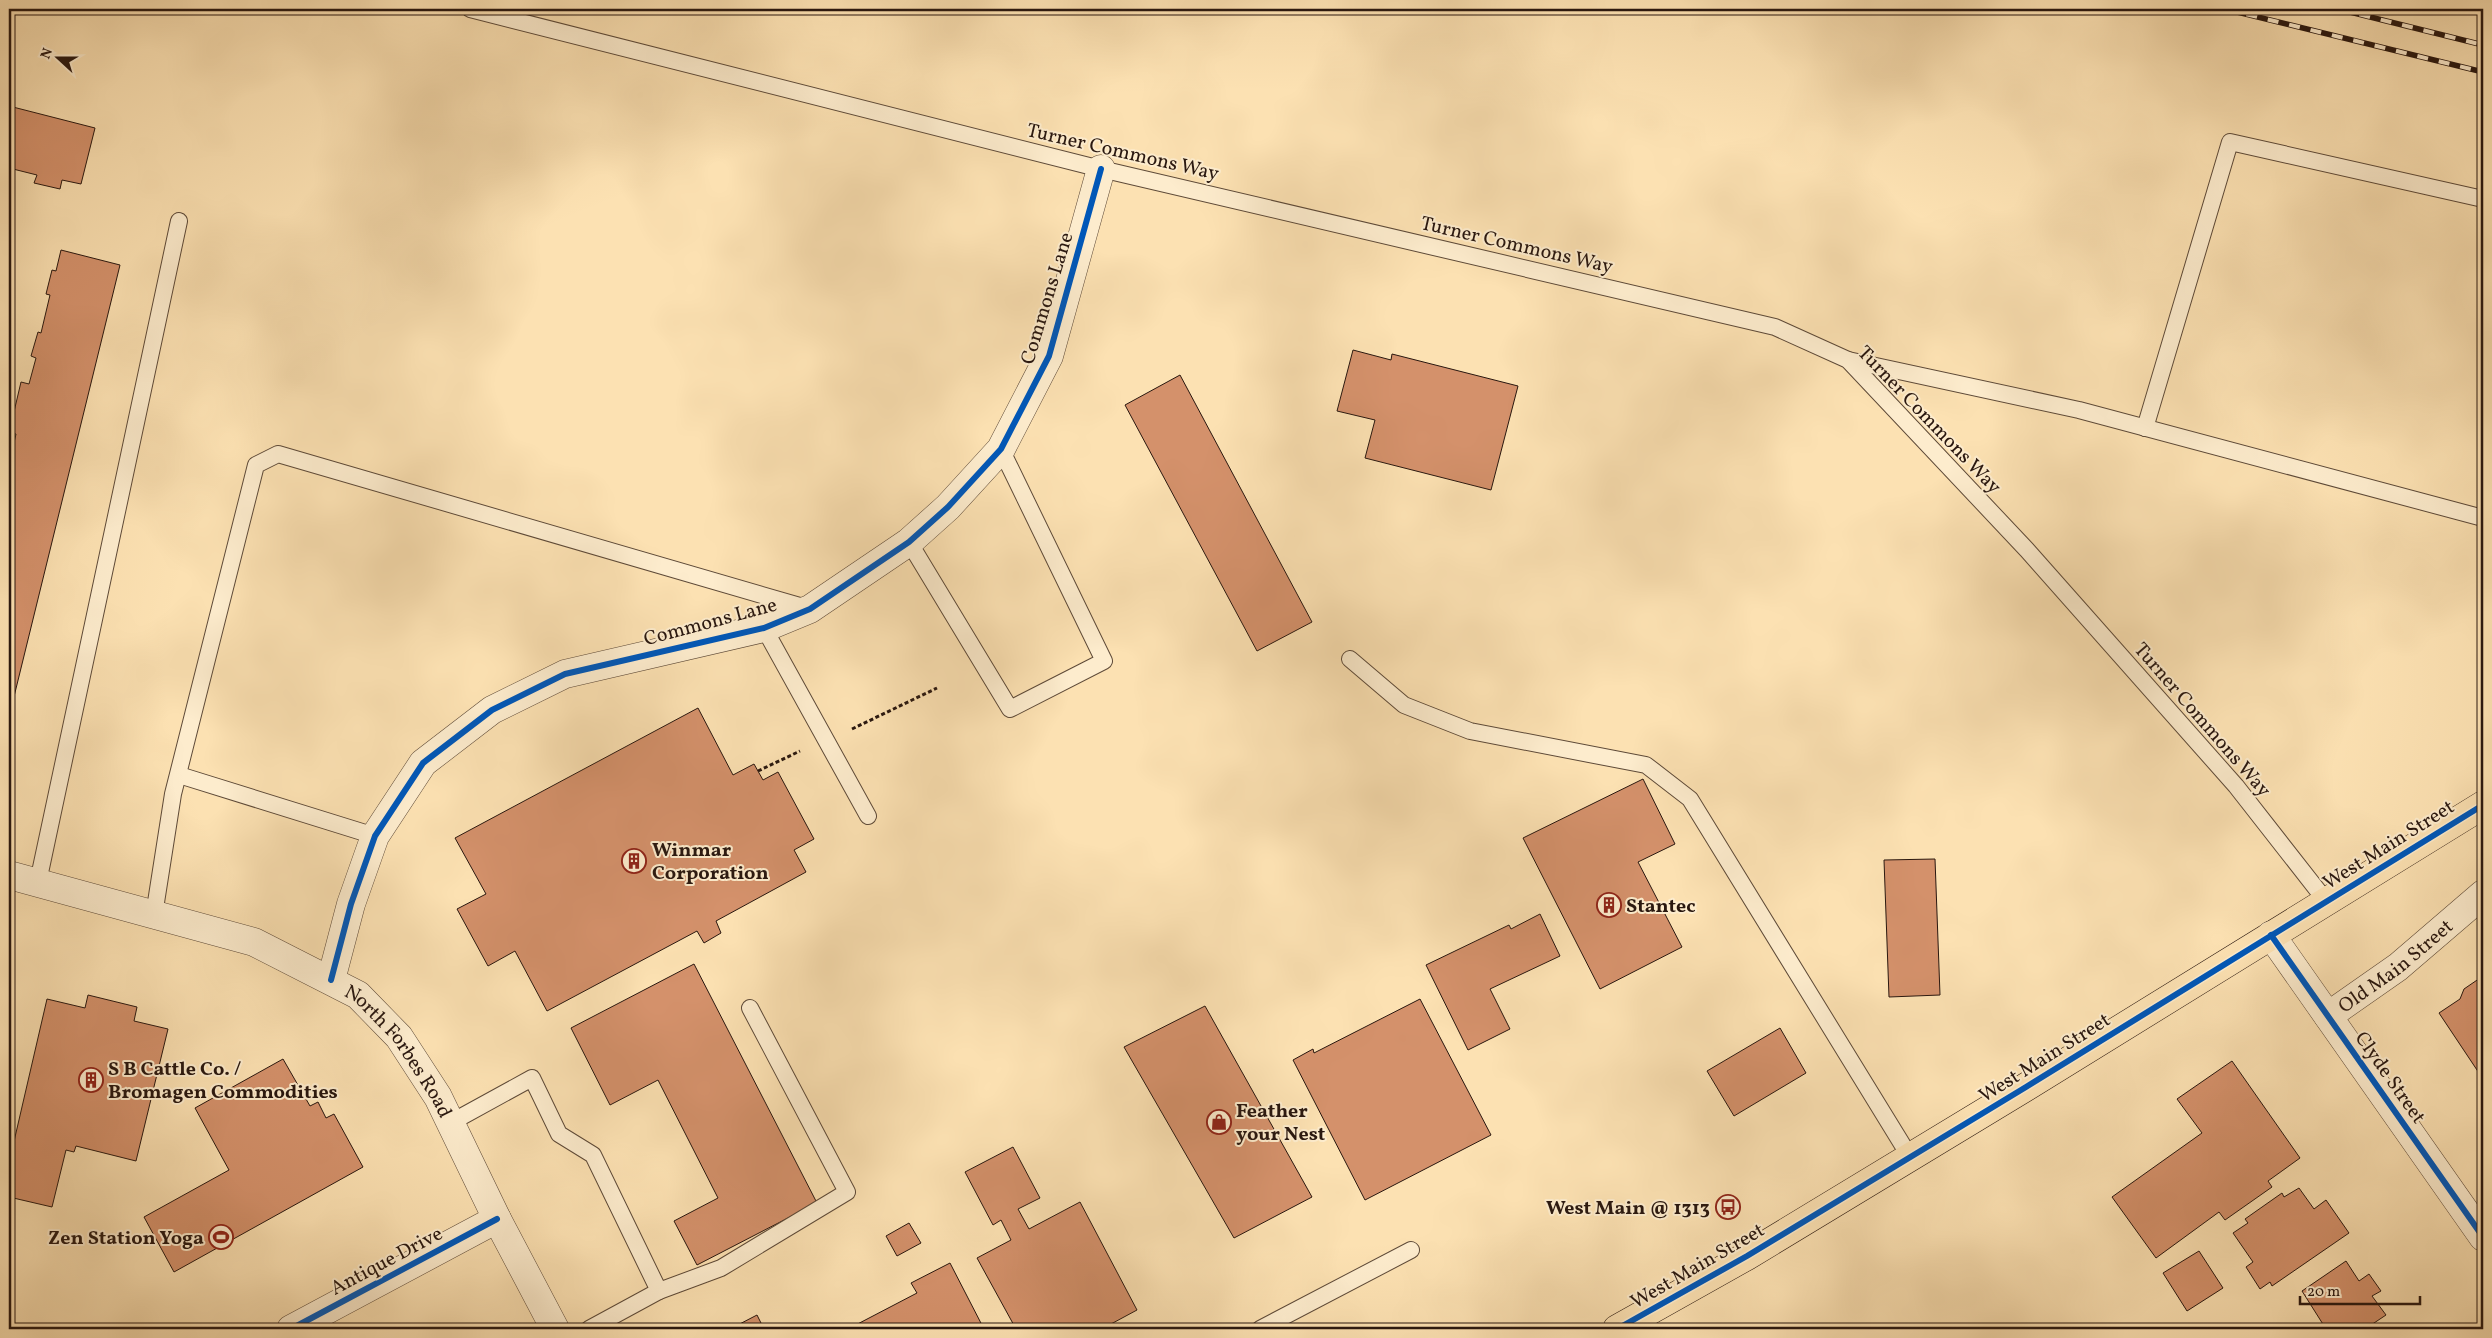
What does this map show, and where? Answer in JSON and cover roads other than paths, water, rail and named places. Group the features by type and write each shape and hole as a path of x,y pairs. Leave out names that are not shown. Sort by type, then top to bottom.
{"main road":[{"name":"West Main Street","path":"1617,1329 1724,1270 2483,805"}],"street":[{"name":"Commons Lane","path":"331,980 351,904 375,836 423,763 492,710 564,674 764,628 810,609 909,542 948,507 1001,449 1050,356 1101,169"},
{"name":"North Forbes Road","path":"9,875 254,942 358,994 399,1038 438,1097 497,1219 555,1329"},
{"name":"Old Main Street","path":"2328,1016 2398,967 2483,894"},
{"name":"Clyde Street","path":"2271,935 2483,1237"},
{"name":"Antique Drive","path":"291,1329 497,1219"}],"lane":[{"name":"Turner Commons Way","path":"470,9 1101,169 1775,327 1848,360 2027,550 2236,786 2326,902"},
{"path":"2145,428 2230,142 2483,199"},
{"path":"38,882 179,221"},
{"path":"1848,360 2079,410 2483,518"},
{"path":"909,542 1010,709 1104,661 1001,449"},
{"path":"154,915 173,794 256,466 278,454 810,609"},
{"path":"764,628 868,816"},
{"path":"1350,659 1404,705 1470,730 1646,765 1690,799 1910,1157"},
{"path":"179,775 375,836"},
{"path":"589,1329 659,1291 721,1268 847,1192 750,1008"},
{"path":"450,1122 532,1078 559,1134 593,1155 659,1291"},
{"path":"1260,1329 1411,1250"}],"railway":[{"path":"2225,9 2483,72"},
{"path":"2338,9 2483,45"}],"place":[{"name":"Winmar Corporation","path":"634,861"},
{"name":"Stantec","path":"1609,905"},
{"name":"S B Cattle Co. / Bromagen Commodities","path":"91,1080"},
{"name":"Feather your Nest","path":"1219,1122"},
{"name":"West Main @ 1313","path":"1728,1207"},
{"name":"Zen Station Yoga","path":"221,1237"}]}
